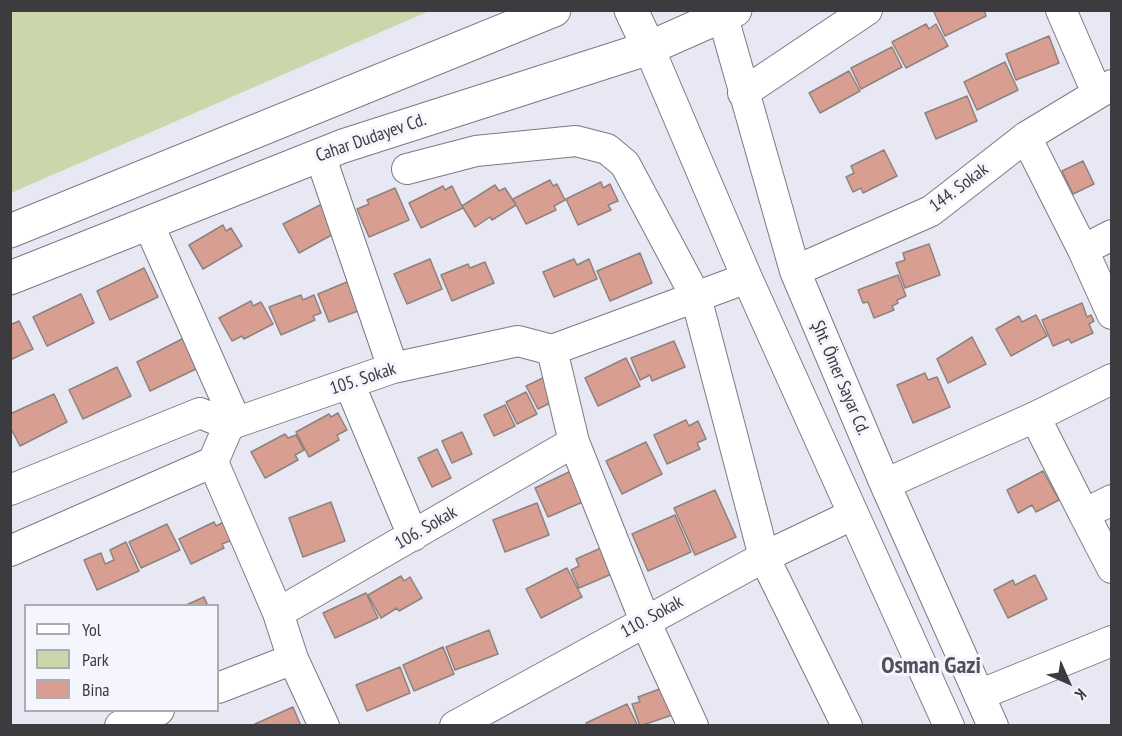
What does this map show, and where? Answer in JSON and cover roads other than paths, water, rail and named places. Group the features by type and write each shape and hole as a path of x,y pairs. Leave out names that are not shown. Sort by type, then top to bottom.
{"main road":[{"path":"10,231 554,10"},
{"path":"631,10 649,48"},
{"name":"Cahar Dudayev Cd.","path":"10,278 320,155 649,48 726,13"}],"street":[{"path":"743,93 867,10"},
{"path":"1061,10 1104,89"},
{"name":"Şht. Ömer Sayar Cd.","path":"726,13 743,93 795,271 885,484 993,726"},
{"path":"649,48 747,278 949,726"},
{"name":"144. Sokak","path":"795,271 931,211 1026,137 1104,89"},
{"path":"1026,137 1083,250 1112,314"},
{"path":"407,169 476,151 576,141 597,145 617,156 633,173 696,297 764,557 846,726"},
{"path":"320,155 393,368"},
{"path":"148,224 233,424"},
{"path":"1083,250 1112,235"},
{"path":"693,726 645,621 574,442 552,350 747,278"},
{"name":"105. Sokak","path":"233,424 393,368 518,341 552,350"},
{"path":"885,484 1035,417 1112,379"},
{"path":"349,383 413,536"},
{"path":"10,490 200,413 233,424"},
{"path":"1035,417 1112,568"},
{"path":"10,551 213,462 233,424"},
{"name":"106. Sokak","path":"278,614 574,442"},
{"path":"213,462 278,614 293,659 324,726"},
{"path":"1084,514 1112,500"},
{"name":"110. Sokak","path":"455,726 764,557 852,515"},
{"path":"979,695 1112,641"},
{"path":"219,688 293,659"},
{"path":"120,726 156,712"}],"district":[{"name":"Osman Gazi","path":"931,666"}]}
